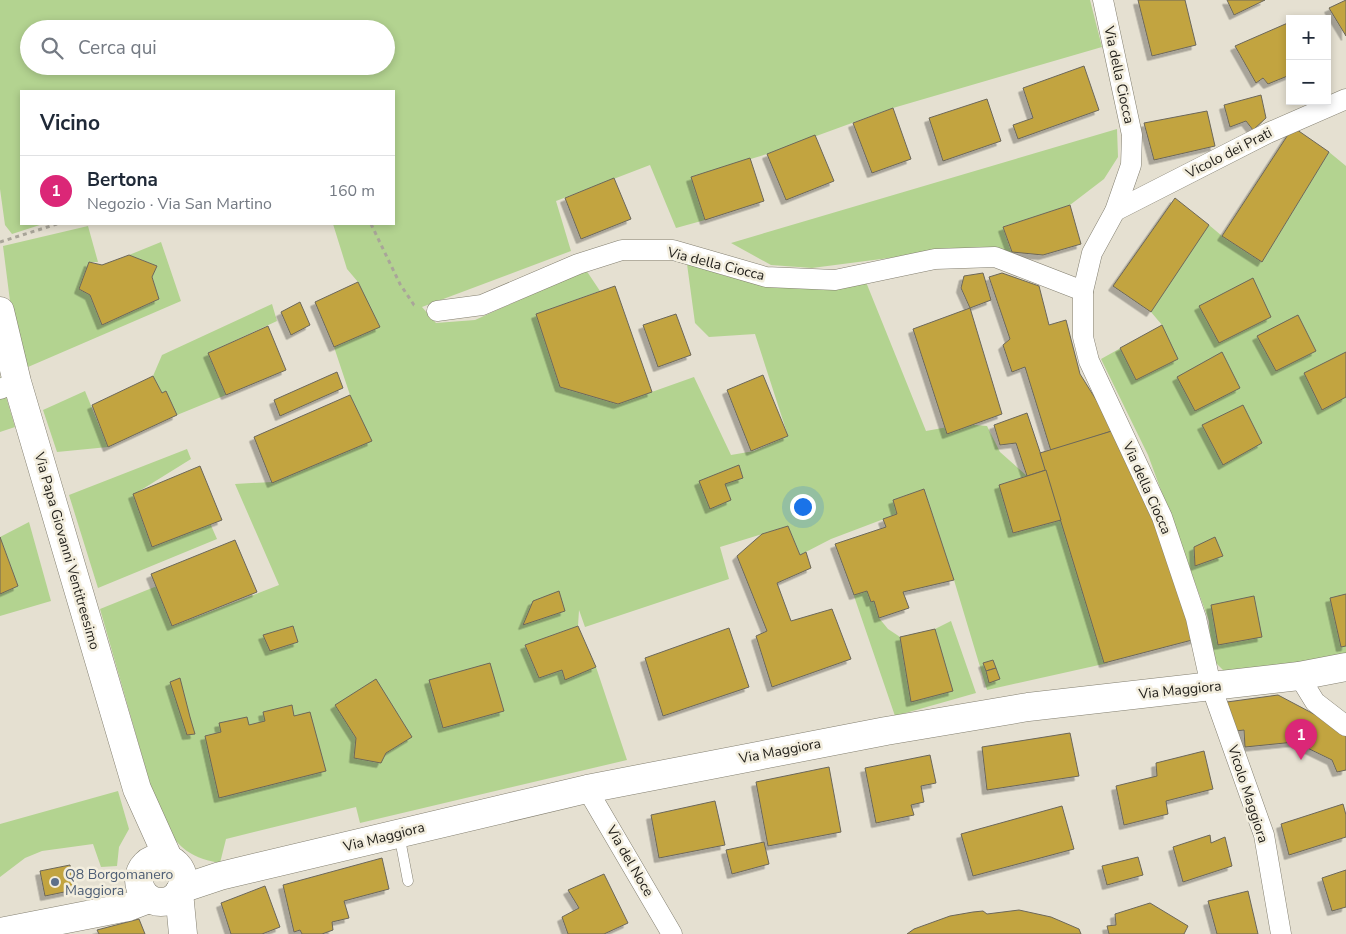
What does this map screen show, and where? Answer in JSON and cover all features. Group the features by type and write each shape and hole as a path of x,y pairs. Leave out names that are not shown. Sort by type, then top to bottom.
{"street":[{"name":"Via della Ciocca","path":"1103,0 1132,135 1131,165 1115,211 1092,253 1083,291 1083,337 1089,361 1162,516 1196,618 1212,686"},
{"name":"Vicolo dei Prati","path":"1115,211 1268,133 1346,99"},
{"name":"Via della Ciocca","path":"437,311 482,306 578,264 622,250 673,250 766,276 836,280 935,258 995,257 1083,291"},
{"name":"Via Papa Giovanni Ventitreesimo","path":"0,311 8,385 138,789 162,881"},
{"name":"Via Maggiora","path":"162,881 220,876 587,788 876,733 1028,707 1299,676 1346,667"},
{"path":"1299,676 1315,702 1346,726"},
{"name":"Vicolo Maggiora","path":"1212,686 1264,835 1281,934"},
{"name":"Via del Noce","path":"587,788 672,934"},
{"path":"0,932 30,925 162,881"},
{"path":"162,881 171,934"},
{"path":"162,881 183,934"}],"lane":[{"path":"399,834 408,881"}],"path":[{"path":"0,242 54,225"},
{"path":"371,225 400,284 414,305 437,311"}],"green space":[{"path":"0,0 1090,0 1102,47 893,108 767,154 691,177 705,220 676,228 650,165 556,201 571,251 422,307 436,323 475,320 586,270 600,291 536,314 560,387 618,404 694,377 731,455 754,451 788,436 755,334 709,337 695,323 687,264 729,277 866,282 926,431 964,424 987,426 1000,452 1027,476 999,485 1013,533 1061,520 1108,663 987,690 924,489 893,500 897,514 831,539 800,555 788,526 720,547 729,579 585,627 579,610 578,626 525,645 539,678 562,670 565,679 596,667 627,760 360,823 356,807 226,839 220,863 199,857 190,853 177,842 159,815 100,609 157,586 173,626 279,585 235,484 272,482 371,441 350,395 334,347 379,326 358,282 347,269 333,225 395,225 395,90 20,90 20,225 40,225 12,234 5,225 0,189"},
{"path":"1117,129 1118,157 1104,179 1070,205 1003,227 1011,251 1015,252 935,252 812,268 771,265 731,243"},
{"path":"1329,152 1346,166 1346,657 1229,676 1210,657 1209,621 1148,455 1101,359 1162,325 1151,312 1209,225 1222,236 1262,262"},
{"path":"88,226 98,262 89,262 79,289 90,295 102,325 159,299 152,277 157,266 129,255 161,242 181,301 28,367 11,309 3,246"},
{"path":"272,304 277,321 208,353 226,395 177,415 166,392 162,393 153,376 162,355"},
{"path":"0,376 15,427 0,432"},
{"path":"85,391 108,447 57,452 43,410"},
{"path":"187,449 191,459 133,495 152,547 209,521 217,539 98,588 69,495"},
{"path":"29,522 51,601 0,616 0,594 18,586 0,537"},
{"path":"860,547 879,618 888,629 900,637 935,629 951,621 976,693 895,716 840,555"},
{"path":"118,791 129,829 119,847 117,866 101,867 93,844 42,851 25,858 0,877 0,824"}],"building":[{"path":"1138,0 1185,0 1196,45 1152,56"},
{"path":"1227,0 1265,0 1234,15"},
{"path":"1346,0 1346,36 1329,8"},
{"path":"1286,24 1286,77 1268,84 1263,78 1256,83 1235,46"},
{"path":"1084,66 1099,110 1018,139 1013,125 1033,118 1023,88"},
{"path":"1261,95 1266,118 1253,130 1246,121 1230,127 1224,105"},
{"path":"987,99 1001,141 943,161 929,118"},
{"path":"893,108 911,159 872,173 853,123"},
{"path":"1207,111 1215,146 1154,160 1144,123"},
{"path":"1293,127 1329,152 1262,262 1222,236"},
{"path":"815,135 834,181 786,200 767,154"},
{"path":"750,158 764,201 705,220 691,177"},
{"path":"614,178 631,219 581,239 565,198"},
{"path":"1175,198 1209,225 1151,312 1113,286"},
{"path":"1070,205 1081,244 1043,255 1012,252 1003,227"},
{"path":"129,255 157,266 152,277 159,299 102,325 90,295 79,289 89,262 102,265"},
{"path":"983,273 991,300 970,308 961,288 964,276"},
{"path":"1002,273 1039,286 1049,325 1066,320 1080,374 1115,430 1051,451 1025,367 1012,372 1003,345 1010,339 989,277"},
{"path":"1253,278 1271,317 1219,343 1199,306"},
{"path":"358,282 380,327 334,347 315,302"},
{"path":"615,286 652,392 618,404 560,387 536,314"},
{"path":"300,302 310,325 291,335 281,312"},
{"path":"970,308 1002,414 947,434 913,329"},
{"path":"676,314 691,355 658,367 643,325"},
{"path":"1298,315 1316,351 1276,371 1257,336"},
{"path":"1162,325 1178,359 1136,380 1120,348"},
{"path":"268,326 286,370 226,395 208,353"},
{"path":"1222,352 1240,388 1195,411 1177,377"},
{"path":"1346,352 1346,397 1322,410 1304,373"},
{"path":"337,372 343,388 280,416 274,400"},
{"path":"763,375 788,436 751,451 727,390"},
{"path":"153,376 162,393 166,391 177,415 108,447 92,405"},
{"path":"350,395 372,441 272,483 254,437"},
{"path":"1243,405 1262,443 1223,465 1202,425"},
{"path":"1027,413 1046,470 1027,476 1016,443 1000,445 994,425"},
{"path":"1115,430 1155,521 1196,639 1104,663 1040,453"},
{"path":"739,465 743,478 725,484 731,500 710,509 699,481"},
{"path":"200,466 222,520 152,547 133,494"},
{"path":"1046,470 1061,520 1013,533 999,485"},
{"path":"924,489 954,580 903,592 909,608 879,618 874,601 871,602 867,591 854,595 835,544 886,527 883,519 897,514 893,500"},
{"path":"788,526 800,555 806,552 811,568 777,583 791,621 832,609 851,659 772,687 756,636 767,631 737,556 762,534"},
{"path":"0,537 18,586 0,594"},
{"path":"1215,537 1223,556 1195,566 1194,547"},
{"path":"235,540 257,592 172,626 151,574"},
{"path":"559,591 565,611 523,625 533,601"},
{"path":"1346,594 1346,646 1341,647 1330,598"},
{"path":"1254,596 1262,637 1218,645 1211,605"},
{"path":"293,626 298,642 270,651 263,635"},
{"path":"578,626 596,667 565,680 562,670 539,678 525,645"},
{"path":"729,628 749,687 663,716 645,658"},
{"path":"935,629 953,691 911,702 900,637"},
{"path":"993,660 996,668 986,671 983,663"},
{"path":"490,663 504,711 443,728 429,680"},
{"path":"996,668 1000,679 989,683 986,671"},
{"path":"180,678 195,734 187,735 170,682"},
{"path":"376,679 412,737 386,753 381,763 354,758 356,738 335,705"},
{"path":"1278,695 1346,731 1346,770 1337,772 1332,760 1295,742 1245,747 1244,730 1228,732 1227,702"},
{"path":"292,705 294,716 310,712 326,771 219,798 205,736 221,732 219,723 247,717 249,725 265,721 263,712"},
{"path":"1070,733 1079,776 987,790 982,747"},
{"path":"1204,751 1213,789 1166,801 1168,814 1124,825 1116,786 1157,776 1156,763"},
{"path":"930,755 936,783 921,786 924,802 911,805 914,815 876,823 865,768"},
{"path":"829,767 841,832 768,846 756,782"},
{"path":"715,801 725,845 659,858 651,815"},
{"path":"1343,804 1346,815 1346,837 1289,855 1281,824"},
{"path":"1062,806 1074,849 973,876 961,834"},
{"path":"1210,835 1211,843 1225,837 1232,866 1183,882 1173,847"},
{"path":"764,842 769,864 732,874 726,850"},
{"path":"1138,857 1143,875 1107,885 1102,866"},
{"path":"382,858 389,889 344,901 349,918 332,922 333,930 322,934 302,934 300,930 294,932 283,885"},
{"path":"70,865 74,890 45,896 40,871"},
{"path":"1346,870 1346,907 1332,911 1322,878"},
{"path":"604,874 628,923 604,934 568,934 562,917 579,908 568,890"},
{"path":"265,886 280,927 262,934 231,934 221,903"},
{"path":"1248,891 1258,934 1217,934 1208,901"},
{"path":"1150,903 1188,926 1184,934 1109,934 1107,926 1116,925 1115,914"},
{"path":"1019,910 1051,917 1079,929 1081,934 907,934 914,929 950,916 983,911 987,914"},
{"path":"139,919 145,934 99,934 97,930"}],"place":[{"name":"Bertona","path":"1301,760"},
{"name":"Q8 Borgomanero Maggiora","path":"55,882"}]}
